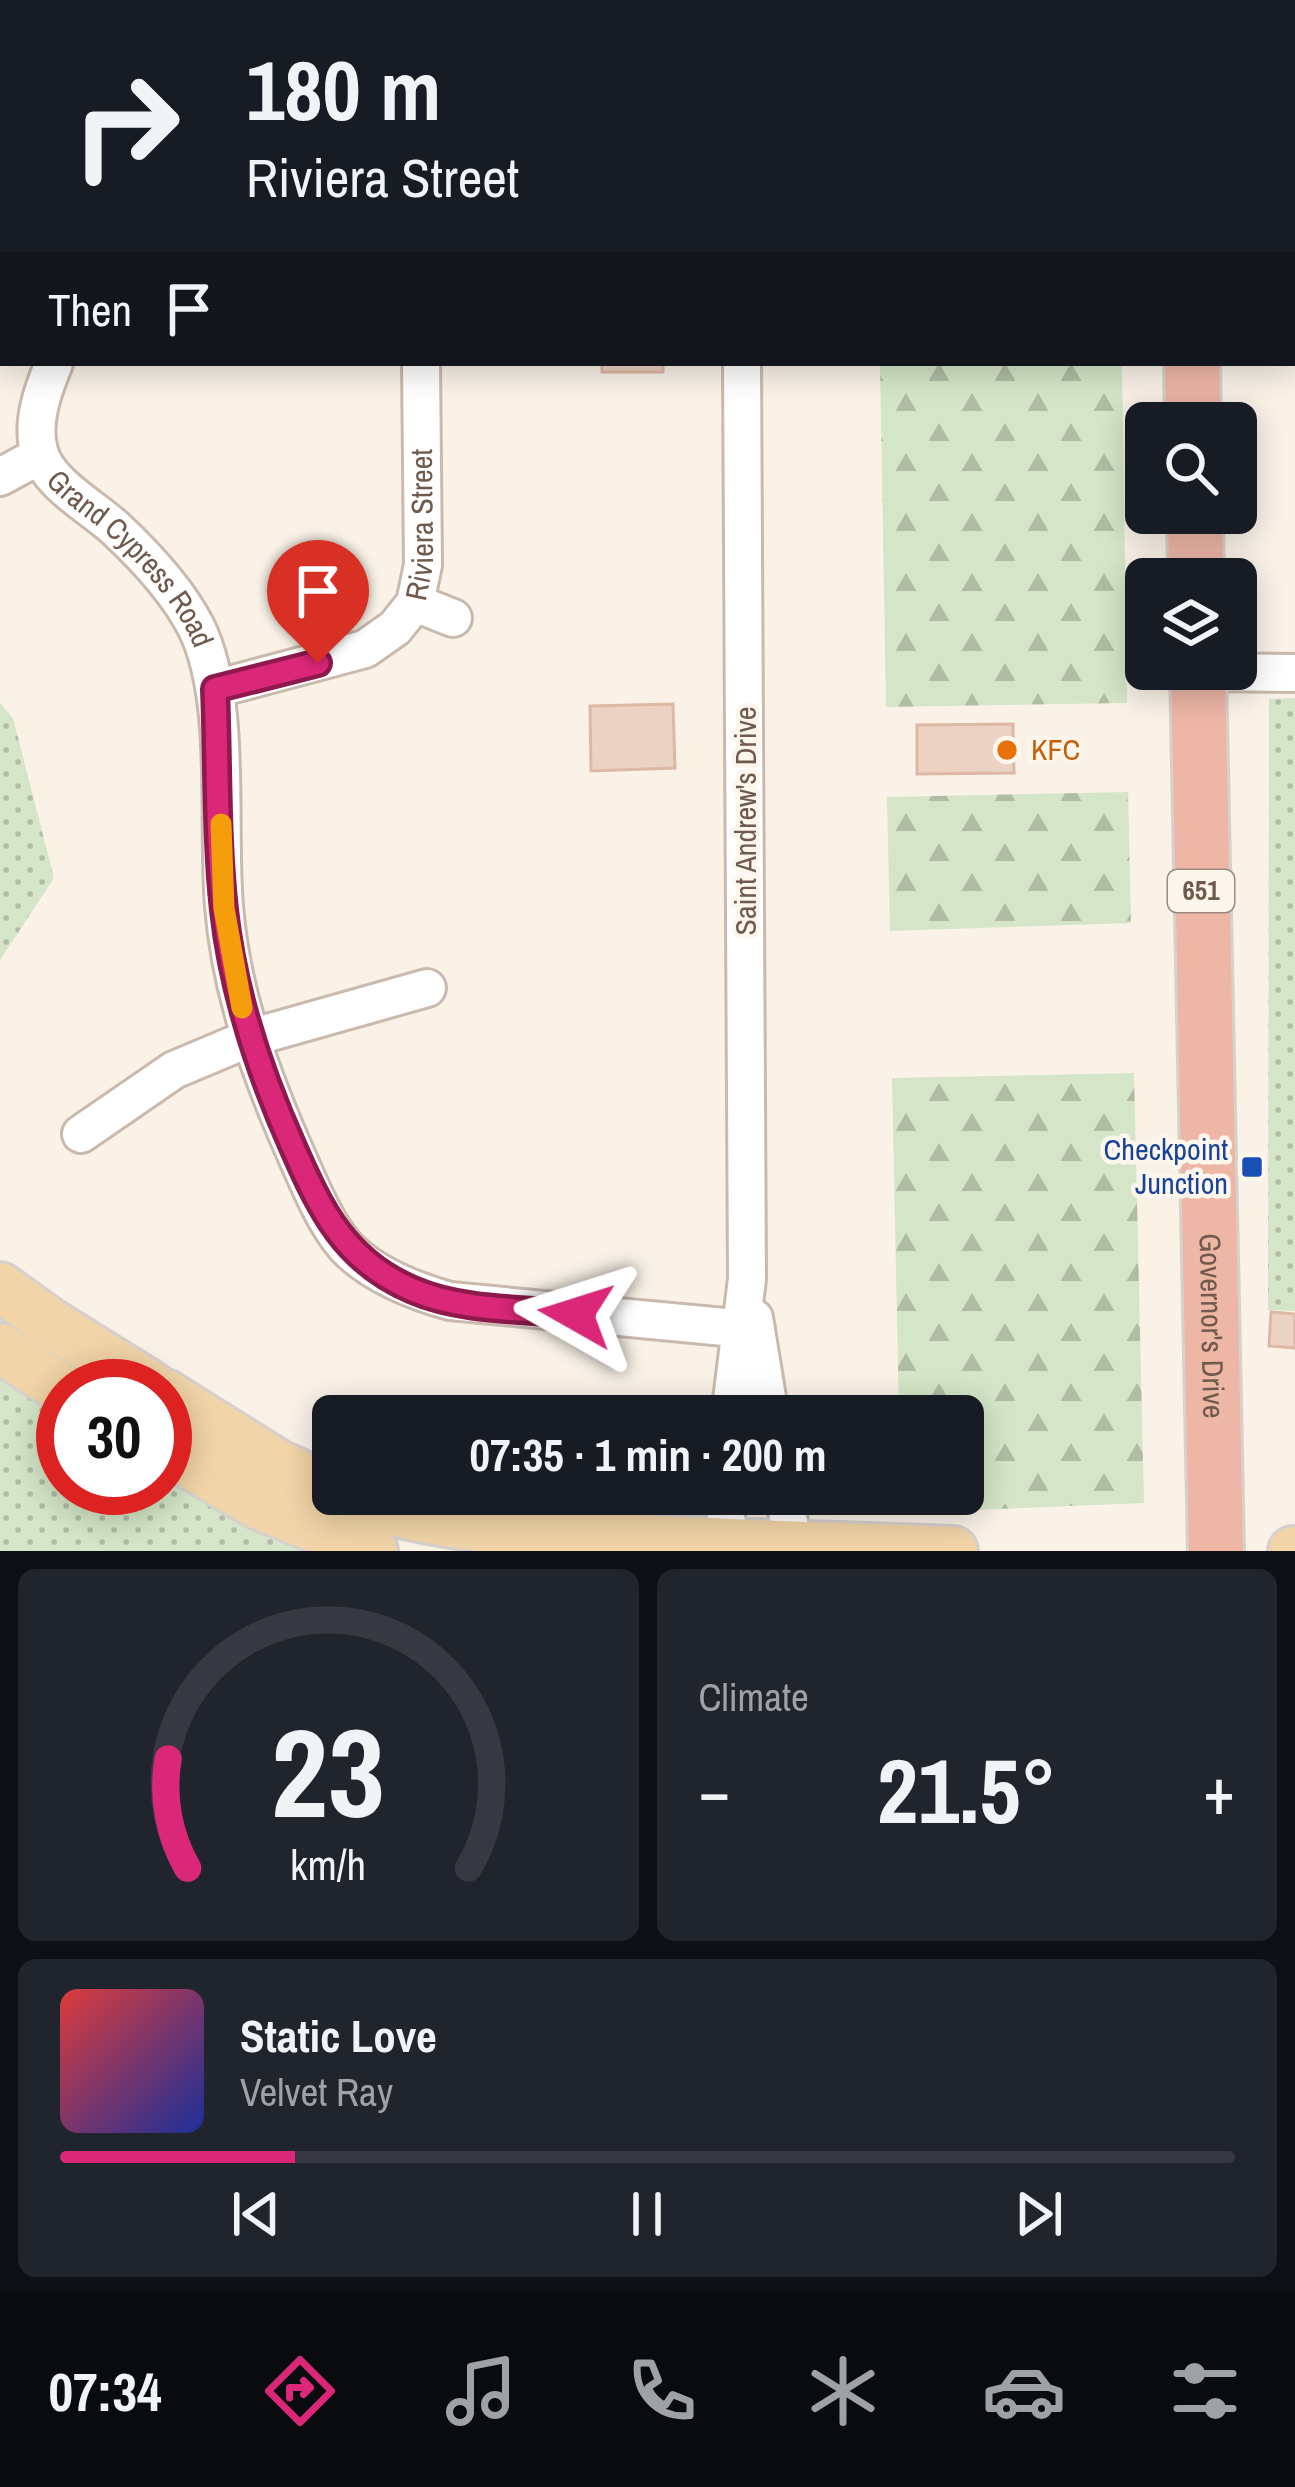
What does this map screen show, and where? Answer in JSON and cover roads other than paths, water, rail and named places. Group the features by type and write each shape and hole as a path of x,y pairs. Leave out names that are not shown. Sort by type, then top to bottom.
{"highway":[{"path":"1192,366 1193,402"},
{"name":"Governor's Drive","path":"1198,690 1216,1551"}],"main road":[{"path":"0,1287 111,1359"},
{"path":"0,1348 36,1371"},
{"path":"192,1411 312,1480"},
{"path":"192,1465 257,1504 373,1551"},
{"path":"408,1515 464,1527 728,1548 953,1551"}],"street":[{"name":"Grand Cypress Road","path":"53,366 36,425 39,456 160,574 196,628 215,689 224,908 250,1038 314,1196 346,1247 414,1291 450,1301 748,1330"},
{"name":"Riviera Street","path":"215,689 365,649 395,628 415,603 423,565 421,366"},
{"name":"Saint Andrew's Drive","path":"734,1395 748,1330 742,366"},
{"path":"0,477 39,456"},
{"path":"415,603 453,618"},
{"path":"1257,672 1295,673"},
{"path":"81,1134 174,1070 250,1038 427,988"},
{"name":"Saint Andrew's Drive","path":"748,1330 765,1395"},
{"path":"726,1515 728,1548"},
{"path":"788,1515 794,1548"}],"place":[{"name":"KFC","path":"1007,750"},
{"name":"Checkpoint Junction","path":"1252,1167"}]}
